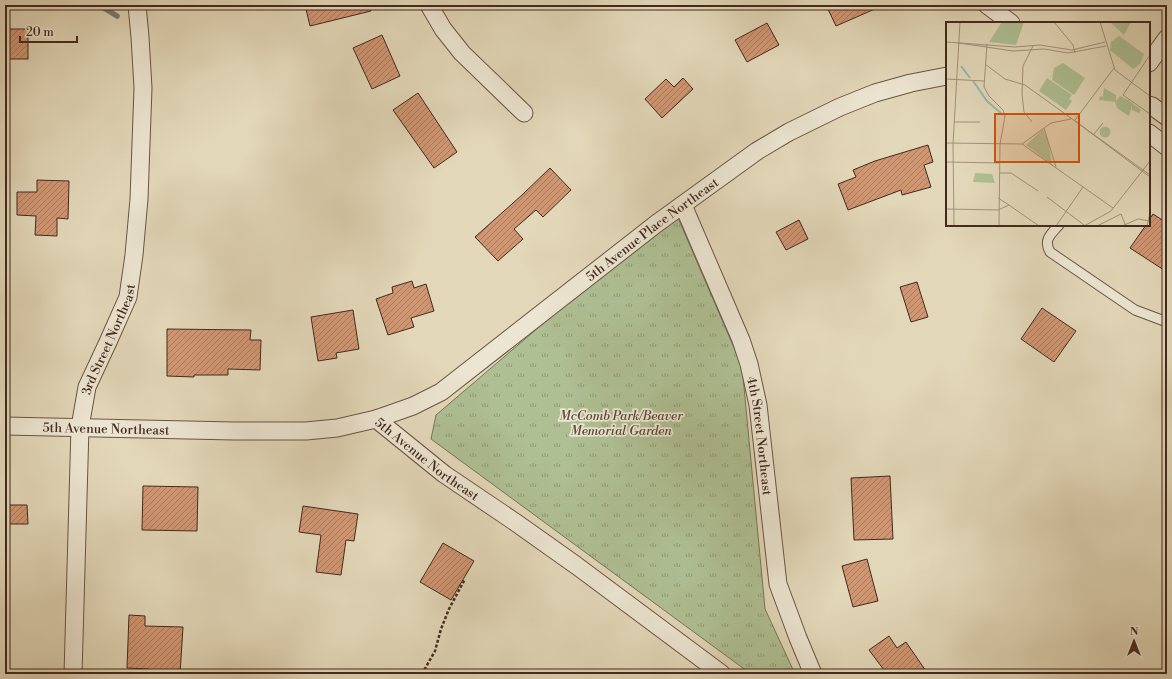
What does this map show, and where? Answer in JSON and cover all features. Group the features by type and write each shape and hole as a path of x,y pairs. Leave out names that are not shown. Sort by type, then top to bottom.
{"street":[{"name":"3rd Street Northeast","path":"73,674 80,427 87,386 128,297 134,255 143,88 137,5"},
{"path":"429,5 443,29 462,53 524,113"},
{"path":"988,5 1010,22"},
{"path":"1150,62 1167,38"},
{"name":"5th Avenue Place Northeast","path":"376,419 413,406 441,392 656,224 757,151 789,132 840,107 904,85 946,76"},
{"path":"1150,105 1167,117"},
{"path":"1150,134 1167,147"},
{"name":"4th Street Northeast","path":"683,204 738,333 749,364 758,405 778,584 813,674"},
{"name":"5th Avenue Northeast","path":"5,426 306,431 337,428 376,419 444,474 577,566 722,674"}],"lane":[{"path":"1058,226 1048,240 1047,246 1050,252 1135,310 1167,322"}],"path":[{"path":"422,674 435,651 441,629 449,609 465,579"}],"green space":[{"name":"McComb Park/Beaver Memorial Garden","path":"675,211 742,366 765,609 795,674 751,674 431,439 436,415"}],"building":[{"path":"305,5 370,5 371,11 310,26"},
{"path":"826,5 884,5 836,26"},
{"path":"767,23 779,45 747,62 735,40"},
{"path":"5,29 28,29 28,59 5,59"},
{"path":"382,35 400,76 372,89 353,48"},
{"path":"683,78 693,89 662,118 645,99 666,79 674,87"},
{"path":"418,93 457,152 434,168 393,110"},
{"path":"928,145 933,162 924,165 931,187 902,195 901,190 848,210 838,184 856,177 853,170 875,161"},
{"path":"550,168 571,190 543,217 536,210 514,229 523,239 498,261 475,237"},
{"path":"37,180 69,181 68,219 57,218 57,236 35,235 36,216 17,215 17,192 37,192"},
{"path":"1153,214 1167,223 1167,272 1130,248 1145,226 1150,226 1150,218"},
{"path":"799,220 808,239 786,250 776,232"},
{"path":"412,281 414,288 426,284 434,311 411,318 414,327 388,335 376,299 393,293 392,287"},
{"path":"917,282 928,317 911,322 900,287"},
{"path":"1042,308 1076,331 1054,362 1021,339"},
{"path":"353,310 359,349 336,353 337,358 318,361 311,317"},
{"path":"167,329 251,330 250,340 261,340 260,370 228,369 228,375 194,375 194,377 167,376"},
{"path":"890,476 893,539 854,540 851,478"},
{"path":"143,486 198,487 197,531 142,530"},
{"path":"5,505 27,505 28,524 5,524"},
{"path":"303,506 358,514 354,541 346,540 341,575 316,572 321,535 299,532"},
{"path":"443,543 474,561 451,600 420,582"},
{"path":"867,559 878,601 853,607 842,566"},
{"path":"129,615 145,616 145,626 183,627 180,674 149,674 149,669 127,668"},
{"path":"889,636 897,648 906,642 928,674 887,674 869,650"}],"waterway":[{"path":"99,5 117,16"}]}
